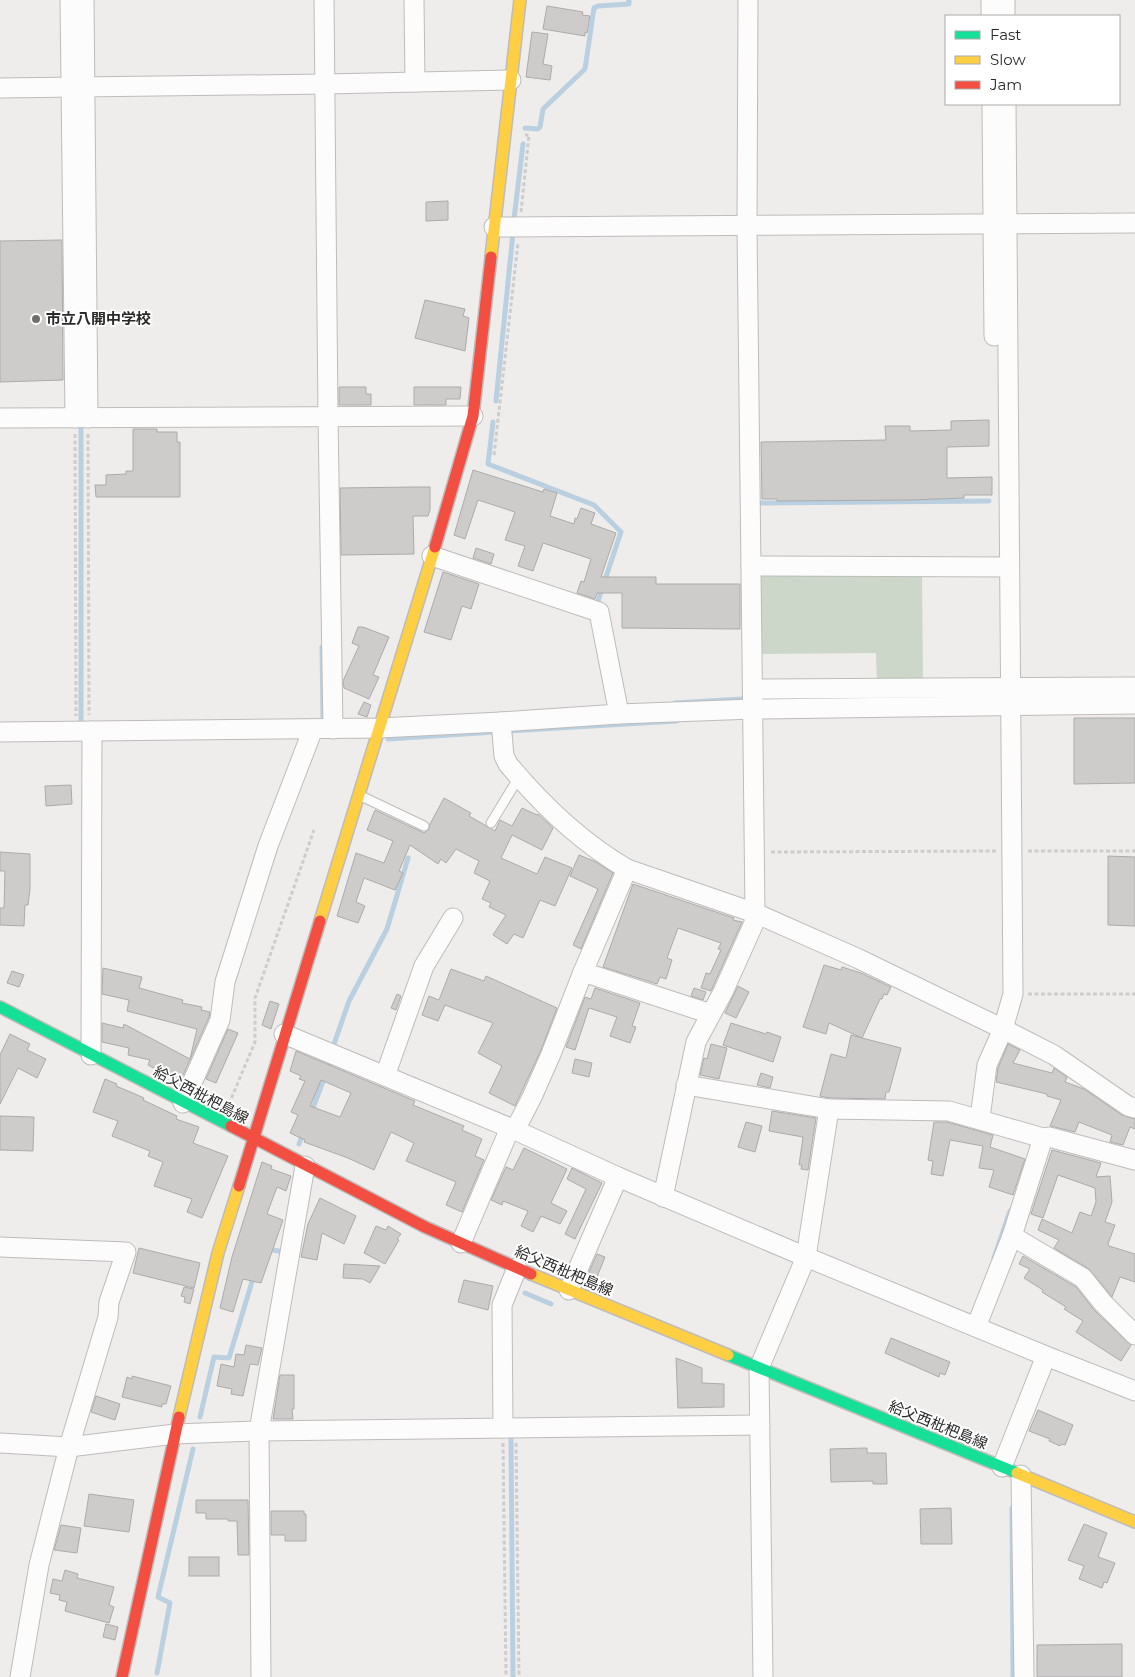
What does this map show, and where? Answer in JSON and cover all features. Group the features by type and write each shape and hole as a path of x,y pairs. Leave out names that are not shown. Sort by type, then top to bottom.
{"street":[{"path":"70,0 77,86 81,418"},
{"path":"77,86 84,0"},
{"path":"324,0 333,729"},
{"path":"414,0 415,82"},
{"path":"122,1677 175,1434 218,1253 432,556 473,416 520,0"},
{"path":"663,1197 696,1042 723,992 754,923 755,913 747,226 748,0"},
{"path":"991,0 991,15"},
{"path":"1005,0 1005,15"},
{"path":"0,88 511,80"},
{"path":"992,105 1000,225"},
{"path":"980,1118 987,1065 1003,1029 1013,994 1012,851 1002,566 1000,225 1006,105"},
{"path":"494,227 1135,223"},
{"path":"0,418 473,416"},
{"path":"432,556 599,612 619,714"},
{"path":"751,566 1002,566"},
{"path":"0,732 379,728 1135,687"},
{"path":"753,689 1006,694 1135,704"},
{"path":"501,722 504,756 519,777 568,828 627,869 755,913 860,959 1054,1055 1128,1106 1135,1108"},
{"path":"183,1103 220,1020 225,982 268,846 313,729"},
{"path":"86,731 90,1055"},
{"path":"461,1244 513,1129 532,1097 551,1054 582,972 627,869"},
{"path":"386,1076 424,966 453,918"},
{"path":"582,972 711,1014"},
{"name":"給父西枇杷島線","path":"0,1007 183,1103 461,1244 1135,1522"},
{"path":"284,1034 513,1129 663,1197 1135,1391"},
{"path":"686,1085 829,1108 949,1111 980,1118 1043,1138 1049,1137 1135,1160"},
{"path":"763,1677 759,1368 806,1256 829,1108"},
{"path":"976,1327 1012,1236 1043,1138"},
{"path":"261,1677 259,1431 306,1166"},
{"path":"569,1290 618,1177"},
{"path":"1012,1236 1083,1278 1103,1303 1135,1334"},
{"path":"0,1247 126,1252 69,1446 39,1565 20,1677"},
{"path":"510,1428 502,1305 517,1268"},
{"path":"1002,1467 1046,1356"},
{"path":"0,1443 69,1446 175,1434 259,1431 760,1425"},
{"path":"1021,1475 1024,1677"}],"lane":[{"path":"491,823 519,777"},
{"path":"358,795 424,826"}],"path":[{"path":"494,455 529,135 505,130"},
{"path":"81,418 86,731"},
{"path":"81,418 86,731"},
{"path":"222,1123 255,1042 255,998 314,830"},
{"path":"754,852 1135,851"},
{"path":"1013,994 1135,994"},
{"path":"506,1677 510,1428"},
{"path":"510,1428 519,1677"}],"shaded area":[{"path":"922,570 923,685 877,685 876,653 757,654 756,575"}],"building":[{"path":"547,6 583,12 582,15 590,16 585,36 543,29"},
{"path":"532,32 548,34 543,64 552,66 550,80 526,77"},
{"path":"448,201 448,220 426,221 426,202"},
{"name":"市立八開中学校","path":"62,240 63,380 0,382 0,241"},
{"path":"425,300 465,309 463,316 469,318 465,351 415,338"},
{"path":"339,387 366,387 366,394 371,394 371,405 339,405"},
{"path":"414,387 461,387 460,399 446,399 446,405 414,405"},
{"path":"989,420 989,446 947,447 947,478 992,477 992,495 964,495 964,498 911,500 777,501 777,499 762,499 761,442 886,440 885,426 910,426 910,431 951,430 951,421"},
{"path":"133,429 157,429 157,432 177,432 177,442 180,442 180,497 96,497 95,485 106,485 106,475 126,474 126,471 133,471"},
{"path":"473,470 543,492 544,489 557,493 550,516 574,524 581,508 595,513 591,524 616,533 601,577 656,577 656,584 740,584 740,629 622,628 622,593 597,593 595,599 577,593 581,581 584,582 591,559 543,543 533,571 518,566 525,546 505,540 515,512 478,500 465,539 454,535"},
{"path":"430,487 430,510 428,516 413,516 414,554 341,555 340,488"},
{"path":"476,548 494,554 491,564 473,558"},
{"path":"443,572 479,584 471,609 462,606 451,640 424,632"},
{"path":"358,627 363,627 389,637 373,675 379,677 369,699 344,688 343,681 359,646 352,643"},
{"path":"364,702 371,705 367,717 358,714"},
{"path":"1074,718 1135,718 1135,783 1074,784"},
{"path":"71,785 72,804 46,806 45,786"},
{"path":"444,798 471,813 469,816 495,831 500,820 512,826 522,808 538,814 553,828 542,850 512,835 501,858 537,874 545,857 572,868 555,906 540,900 523,938 514,934 507,944 493,935 506,915 489,907 491,903 482,899 490,881 474,873 479,861 456,849 446,863 441,859 438,864 410,845 399,871 403,873 395,890 364,878 356,902 365,906 358,923 337,916 356,853 384,863 393,841 367,830 375,810 424,833 429,829"},
{"path":"0,852 30,854 30,889 28,905 25,905 24,926 0,925 0,908 4,908 5,871 0,871"},
{"path":"579,855 596,862 613,873 581,949 573,945 598,889 570,876"},
{"path":"1108,856 1135,857 1135,926 1108,925"},
{"path":"633,884 742,922 711,991 701,988 706,973 710,974 721,950 718,949 721,943 678,928 667,958 672,960 666,979 660,977 657,984 603,967"},
{"path":"824,965 841,970 842,967 861,973 891,987 887,995 884,994 882,999 880,999 862,1038 829,1023 826,1034 803,1027"},
{"path":"103,968 142,977 139,988 183,1000 182,1003 202,1007 201,1010 210,1012 209,1017 184,1073 179,1082 148,1065 150,1060 128,1055 129,1048 102,1042 102,1023 123,1028 124,1024 190,1059 197,1029 127,1011 129,1000 102,994"},
{"path":"451,969 484,981 486,976 557,1008 541,1050 515,1106 489,1093 502,1066 478,1053 493,1023 445,1005 438,1021 422,1015 429,996 439,1000"},
{"path":"12,971 24,975 19,987 7,983"},
{"path":"738,986 749,992 736,1018 725,1013"},
{"path":"595,988 640,1003 632,1026 636,1027 630,1043 610,1036 617,1017 589,1008 575,1050 566,1047 585,997 591,999"},
{"path":"694,988 706,992 703,1000 691,996"},
{"path":"397,994 401,996 396,1010 391,1008"},
{"path":"270,1001 279,1004 271,1029 262,1025"},
{"path":"731,1023 781,1037 773,1062 723,1045"},
{"path":"228,1029 238,1033 216,1083 206,1079"},
{"path":"10,1034 30,1044 27,1050 46,1059 37,1078 18,1068 0,1104 0,1055"},
{"path":"851,1035 901,1048 889,1092 886,1092 885,1099 830,1098 820,1096 831,1054 846,1058"},
{"path":"711,1044 727,1048 719,1079 700,1075 704,1058 707,1059"},
{"path":"1008,1044 1020,1050 1013,1063 1052,1073 1054,1068 1067,1077 1065,1082 1084,1089 1122,1115 1135,1119 1135,1129 1130,1127 1123,1145 1110,1142 1112,1135 1079,1122 1075,1132 1050,1126 1061,1100 1047,1096 1047,1094 996,1082 998,1068"},
{"path":"296,1051 415,1101 413,1105 464,1126 462,1130 482,1139 475,1156 484,1160 462,1212 446,1205 456,1182 406,1161 414,1143 391,1132 374,1170 304,1142 305,1140 290,1133 298,1115 291,1112 305,1081 299,1079 301,1076 290,1071","holes":["321,1080 351,1093 340,1117 310,1106"]},
{"path":"575,1059 592,1063 589,1077 572,1073"},
{"path":"761,1073 773,1077 770,1088 757,1085"},
{"path":"105,1079 177,1116 176,1119 199,1127 193,1143 228,1156 202,1218 187,1212 192,1199 154,1186 163,1162 148,1156 150,1151 112,1136 118,1121 93,1112"},
{"path":"772,1111 816,1118 808,1170 801,1169 802,1165 799,1165 803,1137 769,1131"},
{"path":"0,1116 34,1117 33,1151 0,1150"},
{"path":"746,1122 762,1126 755,1152 738,1147"},
{"path":"934,1122 947,1122 993,1135 990,1147 1025,1159 1013,1195 989,1187 994,1170 979,1168 983,1146 950,1140 943,1176 931,1174 933,1161 928,1160"},
{"path":"524,1148 567,1169 551,1203 567,1211 560,1224 541,1216 533,1232 521,1226 528,1211 503,1201 502,1205 491,1200 506,1167 513,1170"},
{"path":"1052,1150 1101,1163 1096,1177 1110,1176 1112,1202 1105,1222 1115,1225 1108,1244 1109,1246 1135,1254 1135,1282 1120,1277 1112,1297 1089,1269 1054,1248 1059,1240 1038,1230 1042,1219 1072,1233 1080,1212 1091,1216 1096,1202 1095,1188 1058,1175 1043,1218 1031,1214"},
{"path":"262,1162 272,1166 271,1169 291,1176 286,1191 277,1187 267,1214 283,1220 261,1283 243,1279 233,1312 220,1308 232,1257"},
{"path":"572,1168 602,1183 575,1239 565,1234 586,1189 567,1179"},
{"path":"320,1198 356,1216 344,1244 322,1233 317,1260 301,1257 308,1224"},
{"path":"376,1226 386,1230 388,1226 401,1234 385,1264 364,1253"},
{"path":"139,1248 200,1263 194,1288 133,1273"},
{"path":"597,1254 605,1257 597,1277 588,1274"},
{"path":"1023,1256 1076,1287 1095,1311 1131,1345 1121,1361 1076,1332 1083,1321 1024,1278 1030,1269 1019,1264"},
{"path":"344,1264 380,1266 370,1283 363,1279 343,1278"},
{"path":"464,1280 493,1286 488,1310 458,1302"},
{"path":"184,1287 194,1289 190,1304 184,1302 185,1297 181,1296"},
{"path":"891,1338 950,1362 945,1375 940,1373 939,1377 885,1353"},
{"path":"246,1345 262,1348 258,1365 250,1364 243,1396 231,1394 232,1389 217,1386 221,1364 234,1367 236,1354 244,1355"},
{"path":"676,1358 702,1368 702,1383 724,1384 724,1407 678,1408"},
{"path":"280,1375 294,1375 293,1419 273,1419"},
{"path":"132,1376 171,1386 166,1404 162,1404 162,1407 122,1397 127,1377 132,1379"},
{"path":"96,1396 120,1404 115,1420 91,1412"},
{"path":"1038,1410 1073,1425 1065,1445 1061,1444 1060,1446 1049,1441 1050,1439 1029,1431"},
{"path":"867,1448 867,1453 886,1453 887,1484 873,1484 873,1481 831,1482 830,1449"},
{"path":"89,1494 134,1500 129,1532 84,1526"},
{"path":"196,1500 248,1500 249,1555 238,1555 237,1521 206,1519 206,1513 196,1513"},
{"path":"951,1508 952,1544 921,1544 920,1509"},
{"path":"271,1511 304,1511 304,1514 306,1514 306,1541 285,1541 285,1535 271,1535"},
{"path":"1084,1524 1107,1533 1098,1557 1115,1563 1107,1583 1104,1582 1102,1588 1079,1579 1084,1566 1068,1560"},
{"path":"61,1525 81,1528 77,1553 54,1550"},
{"path":"189,1557 219,1557 219,1576 189,1576"},
{"path":"65,1570 78,1574 77,1578 114,1587 109,1605 114,1607 109,1623 65,1611 67,1602 59,1600 60,1595 50,1593 53,1579 62,1581"},
{"path":"106,1624 118,1627 115,1640 103,1637"},
{"path":"1122,1644 1122,1677 1037,1677 1037,1645"}],"waterway":[{"path":"525,128 538,129 543,109 585,69 594,8 598,6 629,4 629,0"},
{"path":"514,219 523,144"},
{"path":"496,401 513,233"},
{"path":"493,422 488,464 594,505 621,532 597,604"},
{"path":"81,424 81,721"},
{"path":"758,503 989,501"},
{"path":"322,647 323,717"},
{"path":"675,703 742,699"},
{"path":"508,731 677,721"},
{"path":"388,739 495,732"},
{"path":"333,1047 349,1001 387,929 408,858"},
{"path":"311,1113 331,1060 333,1061"},
{"path":"299,1144 303,1133"},
{"path":"994,1258 1010,1211"},
{"path":"268,1249 284,1252 285,1250"},
{"path":"200,1417 214,1357 229,1358 254,1275"},
{"path":"525,1293 551,1304"},
{"path":"511,1439 513,1677"},
{"path":"157,1673 170,1603 158,1597 193,1449"},
{"path":"1012,1508 1013,1677"}],"traffic: fast":[{"path":"0,1007 231,1126"},
{"path":"728,1355 1017,1473"}],"traffic: slow":[{"path":"491,257 520,0"},
{"path":"320,921 435,547"},
{"path":"179,1417 218,1253 239,1186"},
{"path":"531,1274 728,1355"},
{"path":"1017,1473 1135,1522"}],"traffic: jam":[{"path":"435,547 473,416 491,257"},
{"path":"239,1186 320,921"},
{"path":"231,1126 425,1227 531,1274"},
{"path":"122,1677 179,1417"}],"place":[{"name":"市立八開中学校","path":"36,319"}]}
